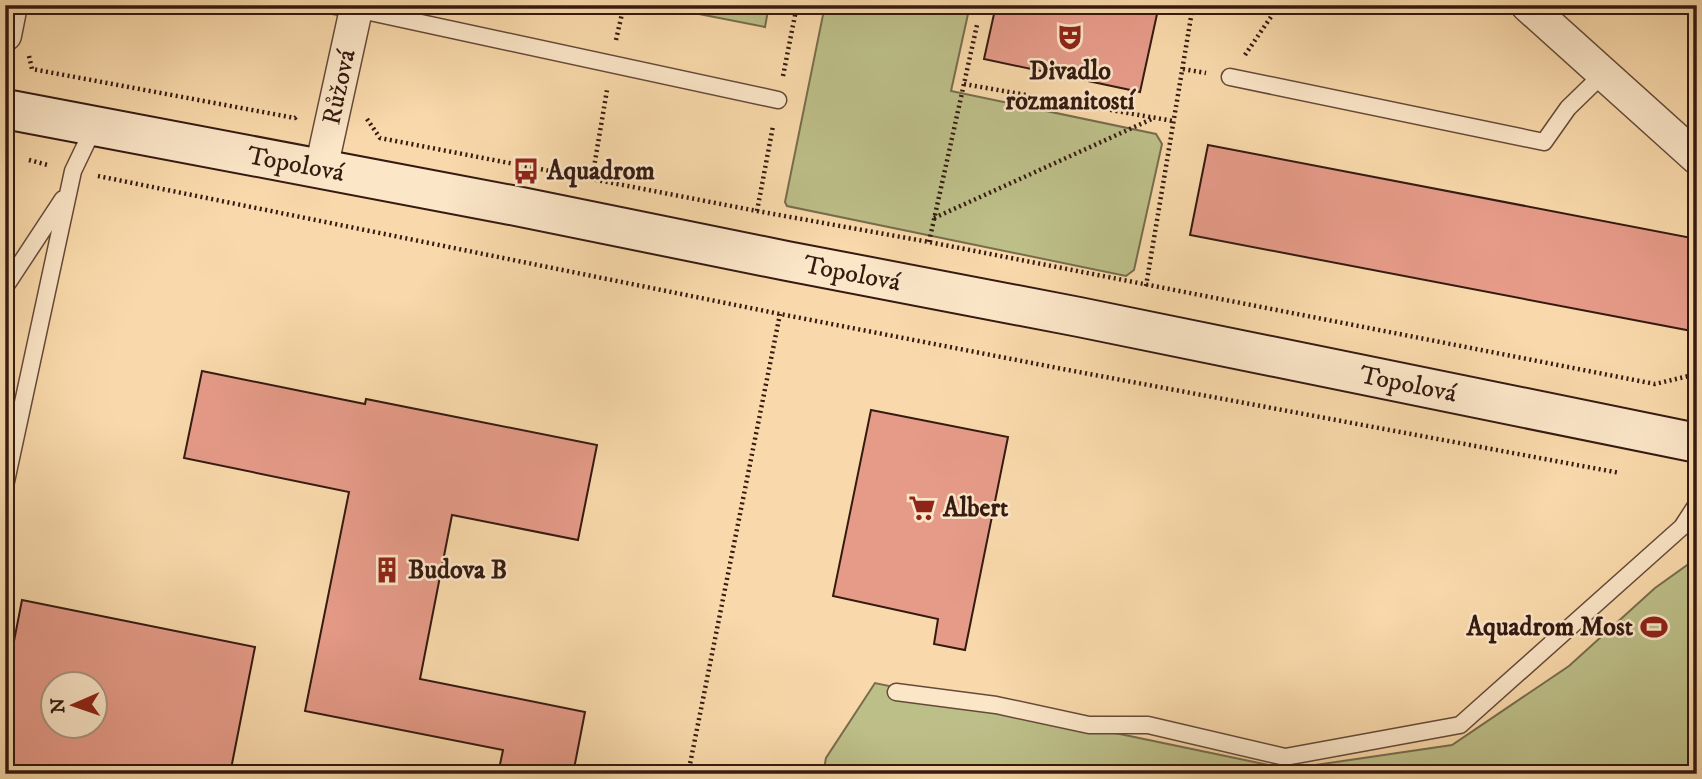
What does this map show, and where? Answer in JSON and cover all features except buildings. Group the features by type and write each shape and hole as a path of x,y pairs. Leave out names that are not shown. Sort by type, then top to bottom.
{"street":[{"path":"10,5 16,41"},
{"path":"1527,5 1697,158"},
{"name":"Růžová","path":"321,169 347,7"},
{"name":"Topolová","path":"5,109 1079,317 1697,443"}],"lane":[{"path":"347,7 778,100"},
{"path":"1230,77 1544,142 1569,108 1603,74"},
{"path":"5,486 73,171 95,125"},
{"path":"5,286 69,191"},
{"path":"896,692 996,705 1089,725 1148,725 1286,757 1460,725 1682,527 1697,504"}],"path":[{"path":"949,5 974,11"},
{"path":"1146,286 1193,5"},
{"path":"1230,77 1279,5"},
{"path":"929,242 977,25"},
{"path":"16,41 32,69 295,118 304,108"},
{"path":"964,84 1173,121"},
{"path":"362,112 380,138 1655,384 1697,374"},
{"path":"934,218 1154,118"},
{"path":"29,160 779,314 1620,473"},
{"path":"688,774 779,314"}],"green space":[{"path":"653,5 769,5 765,27"},
{"path":"825,5 970,5 951,91 1156,134 1162,144 1134,270 1126,276 787,206 785,202"},
{"name":"Aquadrom Most","path":"1697,558 1697,774 823,774 826,758 875,683 1288,769 1452,745 1569,666 1655,588"}],"place":[{"name":"Divadlo rozmanitostí","path":"1070,37"},
{"name":"Aquadrom","path":"526,171"},
{"name":"Albert","path":"922,508"},
{"name":"Budova B","path":"387,570"},
{"name":"Aquadrom Most","path":"1654,627"}]}
